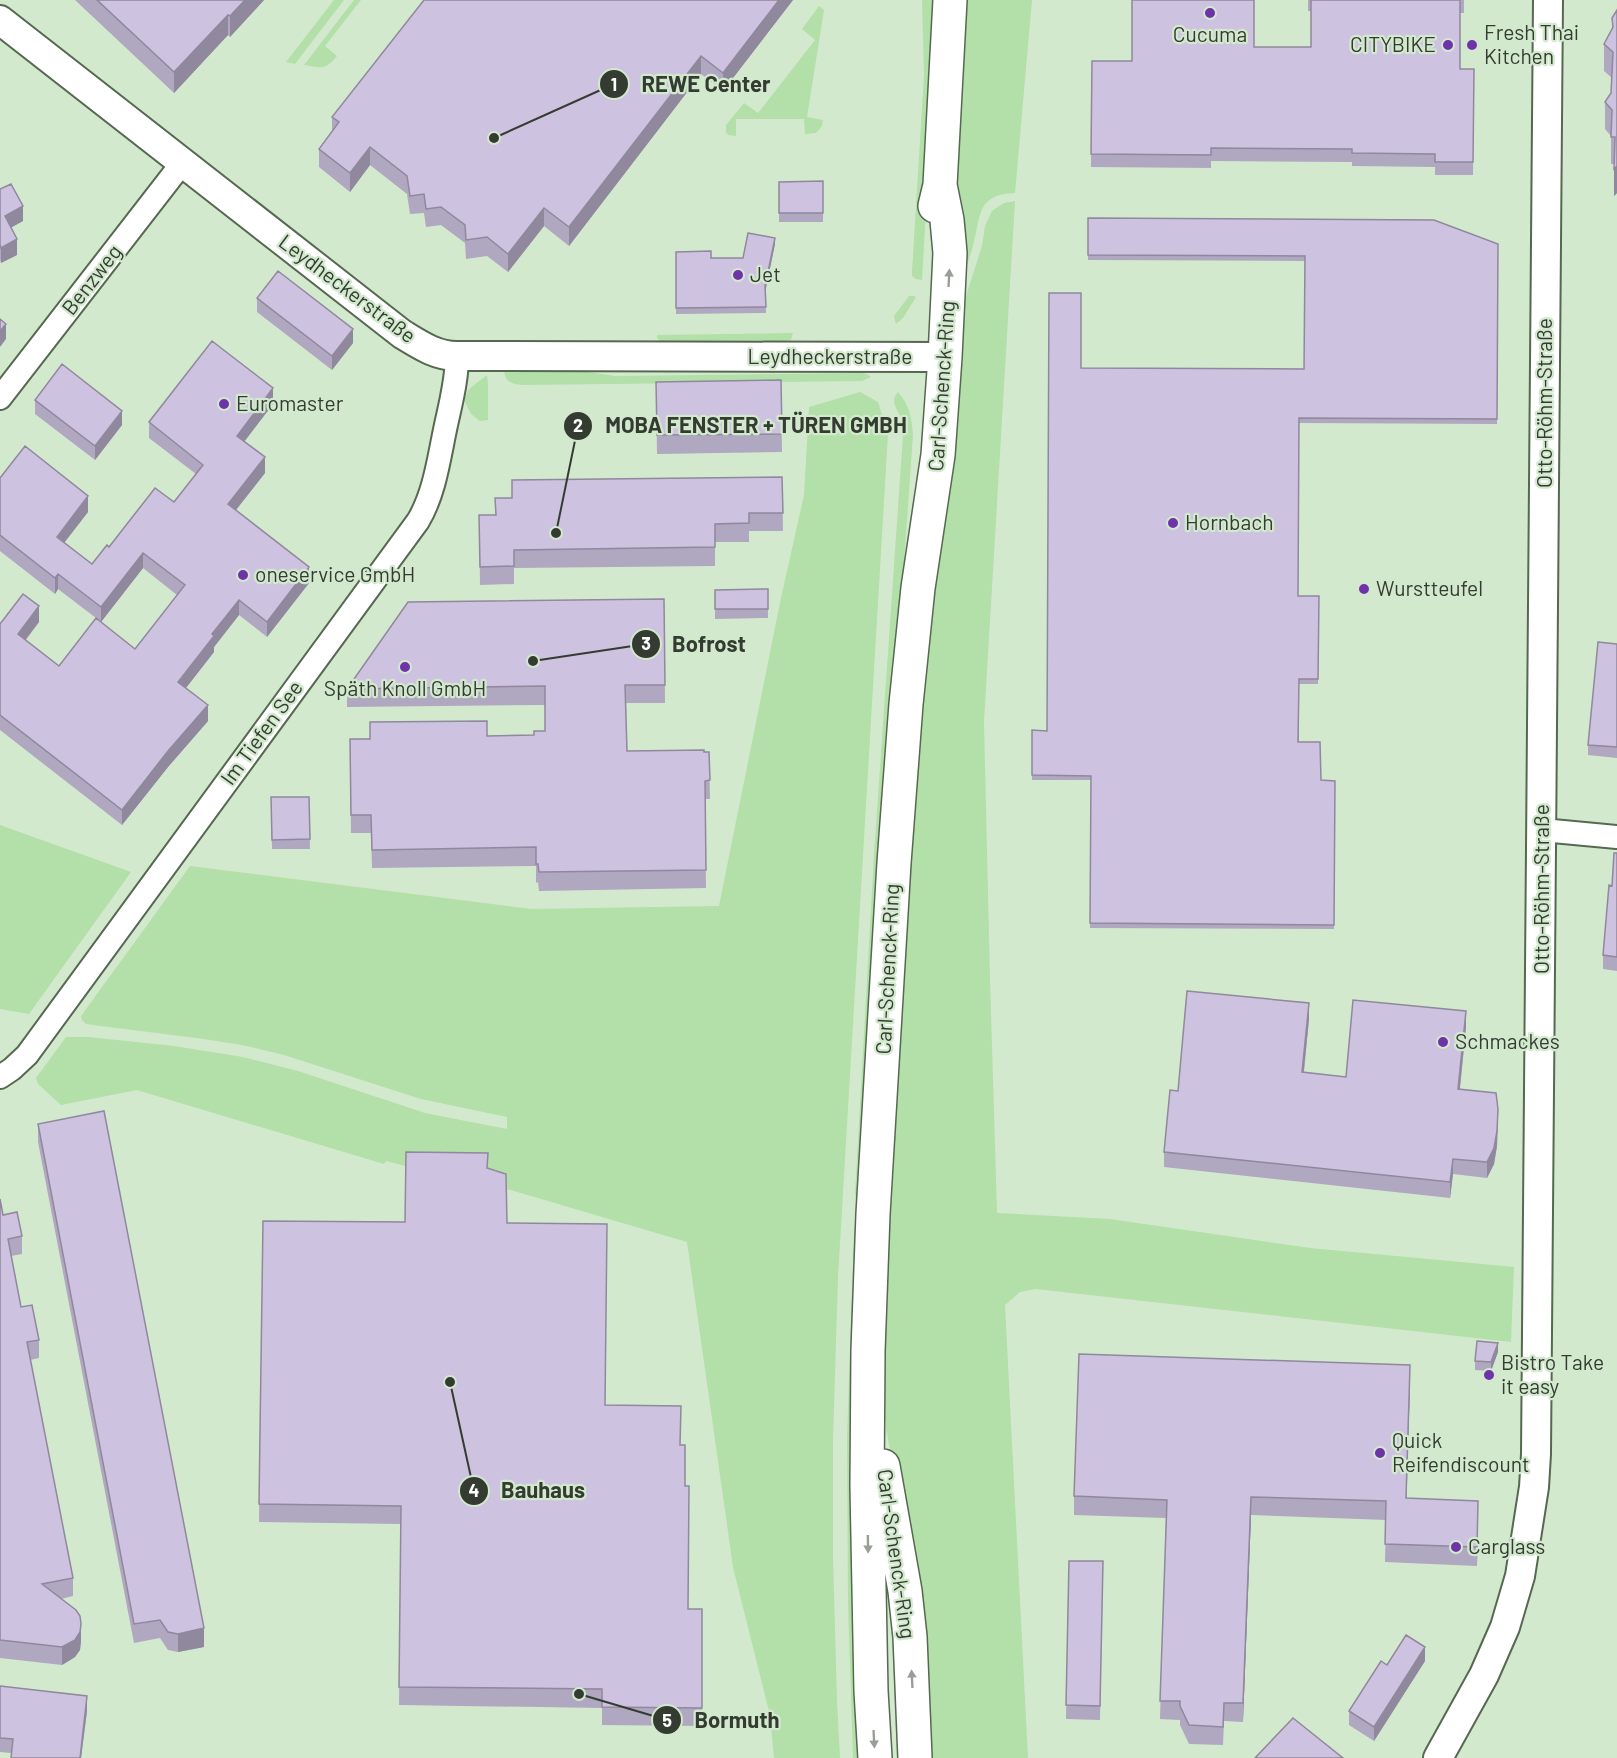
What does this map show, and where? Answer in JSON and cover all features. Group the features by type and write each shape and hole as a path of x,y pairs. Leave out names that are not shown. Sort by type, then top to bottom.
{"main road":[{"name":"Carl-Schenck-Ring","path":"875,1758 871,1691 867,1497 868,1351 873,1214 896,830 918,588 917,453 950,253 940,184 950,0"},
{"name":"Carl-Schenck-Ring","path":"868,1351 884,1476 905,1591 910,1637 915,1758"}],"street":[{"name":"Otto-Röhm-Straße","path":"1438,1758 1484,1675 1505,1627 1520,1576 1534,1487 1538,1337 1548,0"},
{"name":"Leydheckerstraße","path":"0,20 402,334 432,351 447,356 934,357"},
{"name":"Benzweg","path":"0,398 183,162"},
{"name":"Im Tiefen See","path":"0,1077 27,1055 417,522 429,499 438,465 456,378 457,356"},
{"path":"1542,830 1617,837"}],"green space":[{"path":"334,0 344,0 295,64 286,62"},
{"path":"354,0 361,0 325,46 337,56 330,64 323,67 304,65"},
{"path":"922,0 938,0 922,280 912,276 912,272 924,76"},
{"path":"962,0 1032,0 1015,193 1002,194 993,198 982,209 963,278 957,284 955,123"},
{"path":"819,6 824,10 807,117 823,120 822,126 816,133 805,134 804,119 736,119 736,136 728,135 726,125 744,103 758,113 815,40 802,29"},
{"path":"1015,201 984,722 997,1213 1110,1219 1310,1248 1514,1267 1511,1342 1036,1289 1020,1292 1005,1305 1028,1758 929,1758 919,1594 886,1429 883,1314 919,683 955,299 965,299 982,246 985,226 992,211 1004,203"},
{"path":"909,296 916,297 903,318 896,324 894,316"},
{"path":"793,333 791,340 781,342 665,343 657,338 657,335"},
{"path":"562,368 615,376 862,373 871,377 862,381 522,385 509,381 504,369"},
{"path":"487,375 488,420 480,421 471,414 464,400 469,389"},
{"path":"860,392 878,402 888,434 838,1277 833,1439 833,1557 840,1758 774,1758 770,1715 733,1567 687,1242 507,1189 506,1174 421,1170 386,1161 384,1164 137,1090 61,1105 38,1084 36,1078 66,1037 88,1037 174,1046 243,1057 298,1071 425,1113 507,1129 507,1117 421,1099 284,1055 204,1039 86,1024 81,1016 190,866 531,909 719,906 804,495 809,407"},
{"path":"898,392 909,412 913,435 859,1204 855,1194 874,855 903,435 902,421 894,402"},
{"path":"0,825 131,872 29,1014 0,1009"},
{"path":"859,1224 863,1758 853,1758 848,1604 847,1438 854,1230"},
{"path":"891,1601 904,1758 897,1758"}],"building":[{"path":"97,0 245,0 174,72"},
{"path":"424,0 779,0 723,73 701,56 569,227 544,208 508,254 487,237 466,240 465,225 441,207 426,209 424,194 410,196 407,176 370,147 350,173 319,149 339,122 332,117"},
{"path":"1132,0 1254,0 1254,47 1311,47 1311,0 1460,0 1460,69 1474,69 1473,162 1435,162 1435,154 1352,153 1352,149 1211,148 1211,155 1091,154 1092,61 1132,61"},
{"path":"1617,10 1617,166 1614,169 1615,137 1611,137 1612,110 1605,102 1611,93 1613,52 1604,44 1613,27 1612,18"},
{"path":"823,181 823,213 779,213 779,182"},
{"path":"11,184 23,206 5,216 17,239 1,248 0,189"},
{"name":"Hornbach","path":"1088,218 1434,220 1498,244 1497,419 1299,418 1298,596 1319,596 1318,679 1299,679 1298,742 1320,742 1321,780 1335,781 1334,925 1090,923 1091,776 1032,775 1032,730 1047,731 1049,293 1081,293 1081,368 1304,369 1305,256 1088,255"},
{"path":"748,233 775,238 765,286 766,307 676,308 676,252 711,251 711,258 743,258"},
{"path":"278,271 353,329 332,356 257,298"},
{"path":"0,319 6,324 0,331"},
{"path":"212,341 273,388 237,436 265,457 228,504 309,567 267,622 239,600 212,634 214,636 178,682 208,705 122,810 0,715 0,624 23,594 39,606 18,634 59,666 96,618 135,649 185,585 143,553 101,607 58,574 55,578 0,535 0,478 25,446 88,496 57,537 92,564 107,545 109,547 155,488 174,502 203,465 149,422"},
{"path":"62,364 122,411 95,446 35,400"},
{"path":"781,380 782,434 657,435 656,382"},
{"path":"782,477 783,513 749,513 749,523 715,524 715,547 514,550 514,566 480,567 479,515 496,515 495,498 512,498 512,480"},
{"path":"768,589 768,609 715,609 715,590"},
{"path":"664,599 665,685 625,685 627,751 704,750 704,752 709,752 710,780 705,781 706,870 539,872 538,864 536,864 536,847 372,850 371,815 351,815 350,739 370,739 370,722 487,721 487,736 534,735 534,731 545,731 545,686 347,689 408,602"},
{"path":"1598,642 1617,644 1617,747 1588,745"},
{"path":"271,797 309,797 310,839 272,840"},
{"path":"1614,853 1617,853 1617,957 1603,955"},
{"path":"1187,991 1309,1003 1302,1072 1346,1077 1353,1000 1466,1011 1458,1089 1496,1093 1497,1131 1494,1148 1487,1162 1453,1159 1450,1182 1164,1152 1170,1090 1178,1091"},
{"path":"104,1111 204,1628 178,1634 168,1632 160,1620 134,1624 38,1124"},
{"path":"406,1152 488,1153 487,1168 506,1174 507,1223 607,1224 605,1405 681,1406 680,1445 685,1445 685,1486 689,1486 688,1609 702,1609 702,1708 602,1707 602,1689 399,1687 401,1506 259,1504 263,1221 405,1222"},
{"path":"0,1199 3,1215 17,1212 22,1236 8,1239 21,1307 32,1305 39,1340 27,1342 73,1578 42,1584 76,1610 80,1616 80,1632 75,1640 62,1647 0,1640"},
{"path":"1477,1341 1498,1343 1491,1362 1475,1361"},
{"path":"1079,1354 1410,1365 1406,1498 1478,1501 1477,1547 1385,1544 1386,1501 1251,1497 1243,1703 1224,1703 1223,1727 1189,1725 1180,1701 1160,1701 1167,1500 1074,1496"},
{"path":"1069,1561 1103,1561 1100,1706 1066,1705"},
{"path":"1406,1635 1425,1647 1374,1727 1349,1711 1381,1661 1387,1665"},
{"path":"0,1686 87,1696 80,1758 11,1758 13,1739 0,1738"},
{"path":"1293,1718 1343,1758 1255,1758"}],"place":[{"name":"Cucuma","path":"1210,13"},
{"name":"CITYBIKE","path":"1448,45"},
{"name":"Fresh Thai Kitchen","path":"1472,45"},
{"name":"REWE Center","path":"494,138"},
{"name":"Jet","path":"738,275"},
{"name":"Euromaster","path":"224,404"},
{"name":"Hornbach","path":"1173,523"},
{"name":"MOBA FENSTER + TÜREN GMBH","path":"556,533"},
{"name":"oneservice GmbH","path":"243,575"},
{"name":"Wurstteufel","path":"1364,589"},
{"name":"Bofrost","path":"533,661"},
{"name":"Späth Knoll GmbH","path":"405,667"},
{"name":"Schmackes","path":"1443,1042"},
{"name":"Bistro Take it easy","path":"1489,1375"},
{"name":"Bauhaus","path":"450,1382"},
{"name":"Quick Reifendiscount","path":"1380,1453"},
{"name":"Carglass","path":"1456,1547"},
{"name":"Bormuth","path":"579,1694"}]}
